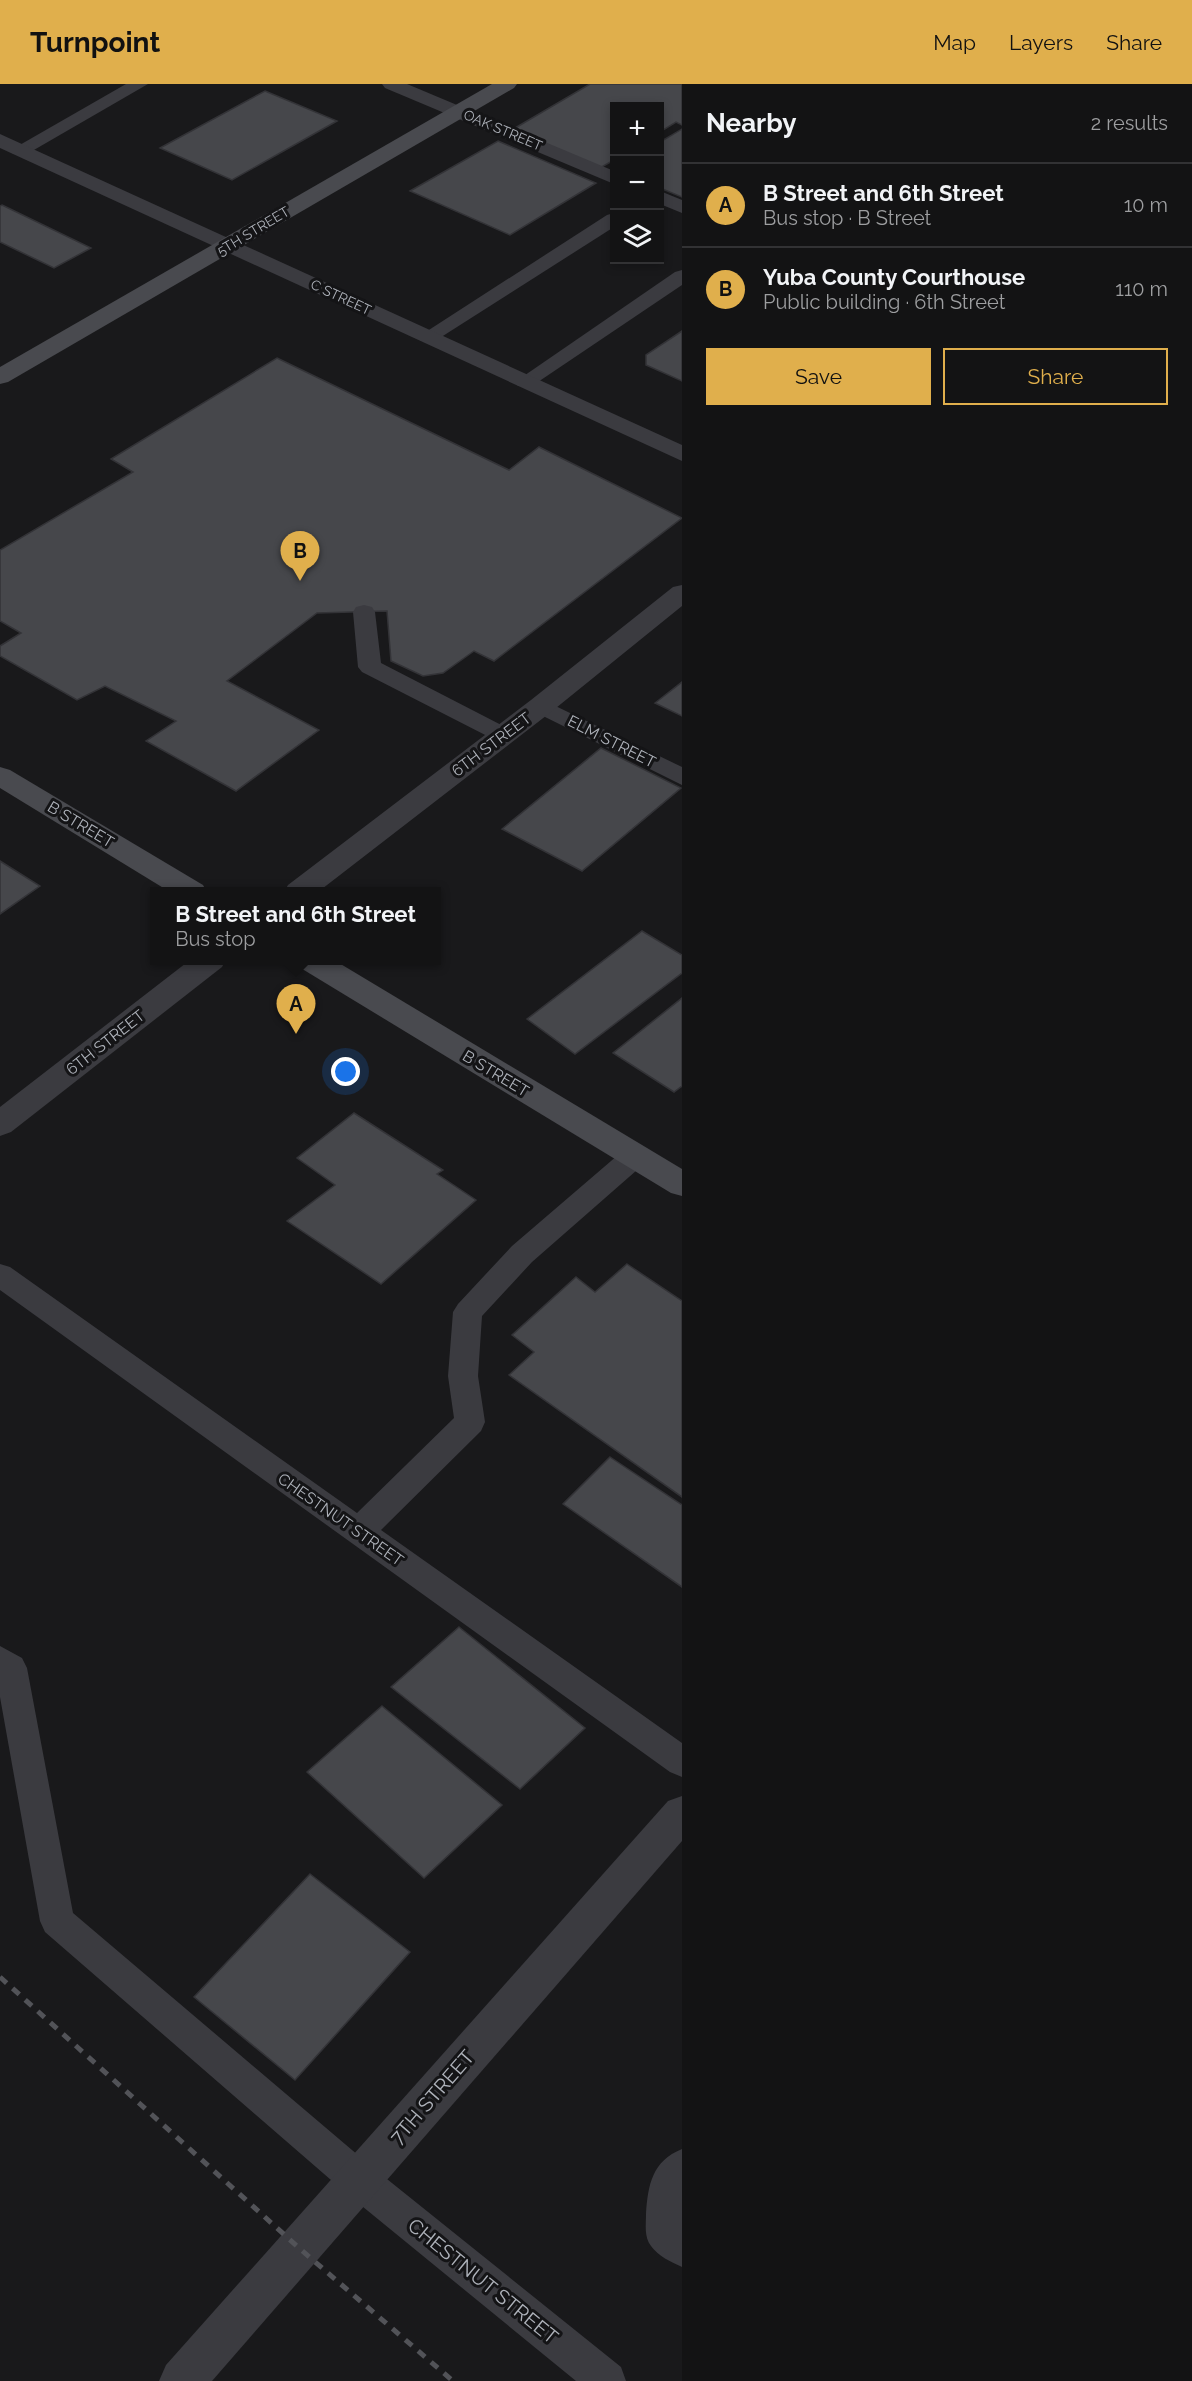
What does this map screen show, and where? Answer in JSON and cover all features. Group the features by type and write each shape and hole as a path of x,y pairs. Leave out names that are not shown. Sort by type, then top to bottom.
{"main road":[{"name":"5TH STREET","path":"0,377 507,84"},
{"name":"B STREET","path":"0,776 186,887"},
{"name":"B STREET","path":"318,965 682,1184"}],"street":[{"name":"C STREET","path":"10,145 682,454"},
{"name":"6TH STREET","path":"303,887 541,706 682,593"},
{"name":"6TH STREET","path":"0,1125 205,965"},
{"name":"7TH STREET","path":"182,2381 682,1813"}],"lane":[{"path":"10,145 139,84"},
{"name":"OAK STREET","path":"391,84 610,176"},
{"path":"664,199 682,207"},
{"path":"428,337 610,222"},
{"path":"525,382 682,276"},
{"path":"364,612 370,667 503,735"},
{"name":"ELM STREET","path":"541,706 682,777"},
{"path":"359,1531 470,1422 463,1376 468,1312 522,1254 635,1156"},
{"name":"CHESTNUT STREET","path":"0,1275 682,1761"},
{"name":"CHESTNUT STREET","path":"0,1660 11,1668 57,1921 359,2180 607,2381"},
{"path":"673,2241 667,2186 682,2167"}],"building":[{"path":"590,84 682,84 682,125 676,122 664,130 664,102 610,102 610,162 600,168 510,131"},
{"path":"265,91 337,121 232,180 160,148"},
{"path":"682,129 682,197 664,190 664,140"},
{"path":"498,141 596,183 510,235 410,191"},
{"path":"0,206 91,248 54,268 0,242"},
{"path":"682,331 682,381 646,365 646,355"},
{"path":"277,358 509,470 539,447 682,518 494,661 474,651 443,673 423,676 391,661 387,611 317,613 227,681 319,730 236,791 146,741 176,721 105,686 77,700 0,656 0,646 21,633 0,621 0,550 133,472 111,459"},
{"path":"682,682 682,716 655,703"},
{"path":"601,748 681,788 582,871 502,829"},
{"path":"0,861 40,886 0,914"},
{"path":"642,931 682,955 682,973 575,1054 527,1019"},
{"path":"682,998 682,1086 674,1092 613,1053"},
{"path":"354,1113 443,1170 437,1174 476,1200 381,1284 287,1221 335,1185 297,1158"},
{"path":"627,1264 682,1301 682,1497 509,1375 534,1352 512,1335 576,1277 595,1292"},
{"path":"610,1457 682,1505 682,1587 563,1504"},
{"path":"459,1627 585,1728 520,1789 391,1687"},
{"path":"382,1706 502,1805 424,1878 307,1772"},
{"path":"310,1874 410,1952 295,2080 194,1997"}],"railway":[{"path":"0,1977 299,2248 453,2381"}],"place":[{"name":"Yuba County Courthouse","path":"300,581"},
{"name":"B Street and 6th Street","path":"296,1034"}]}
